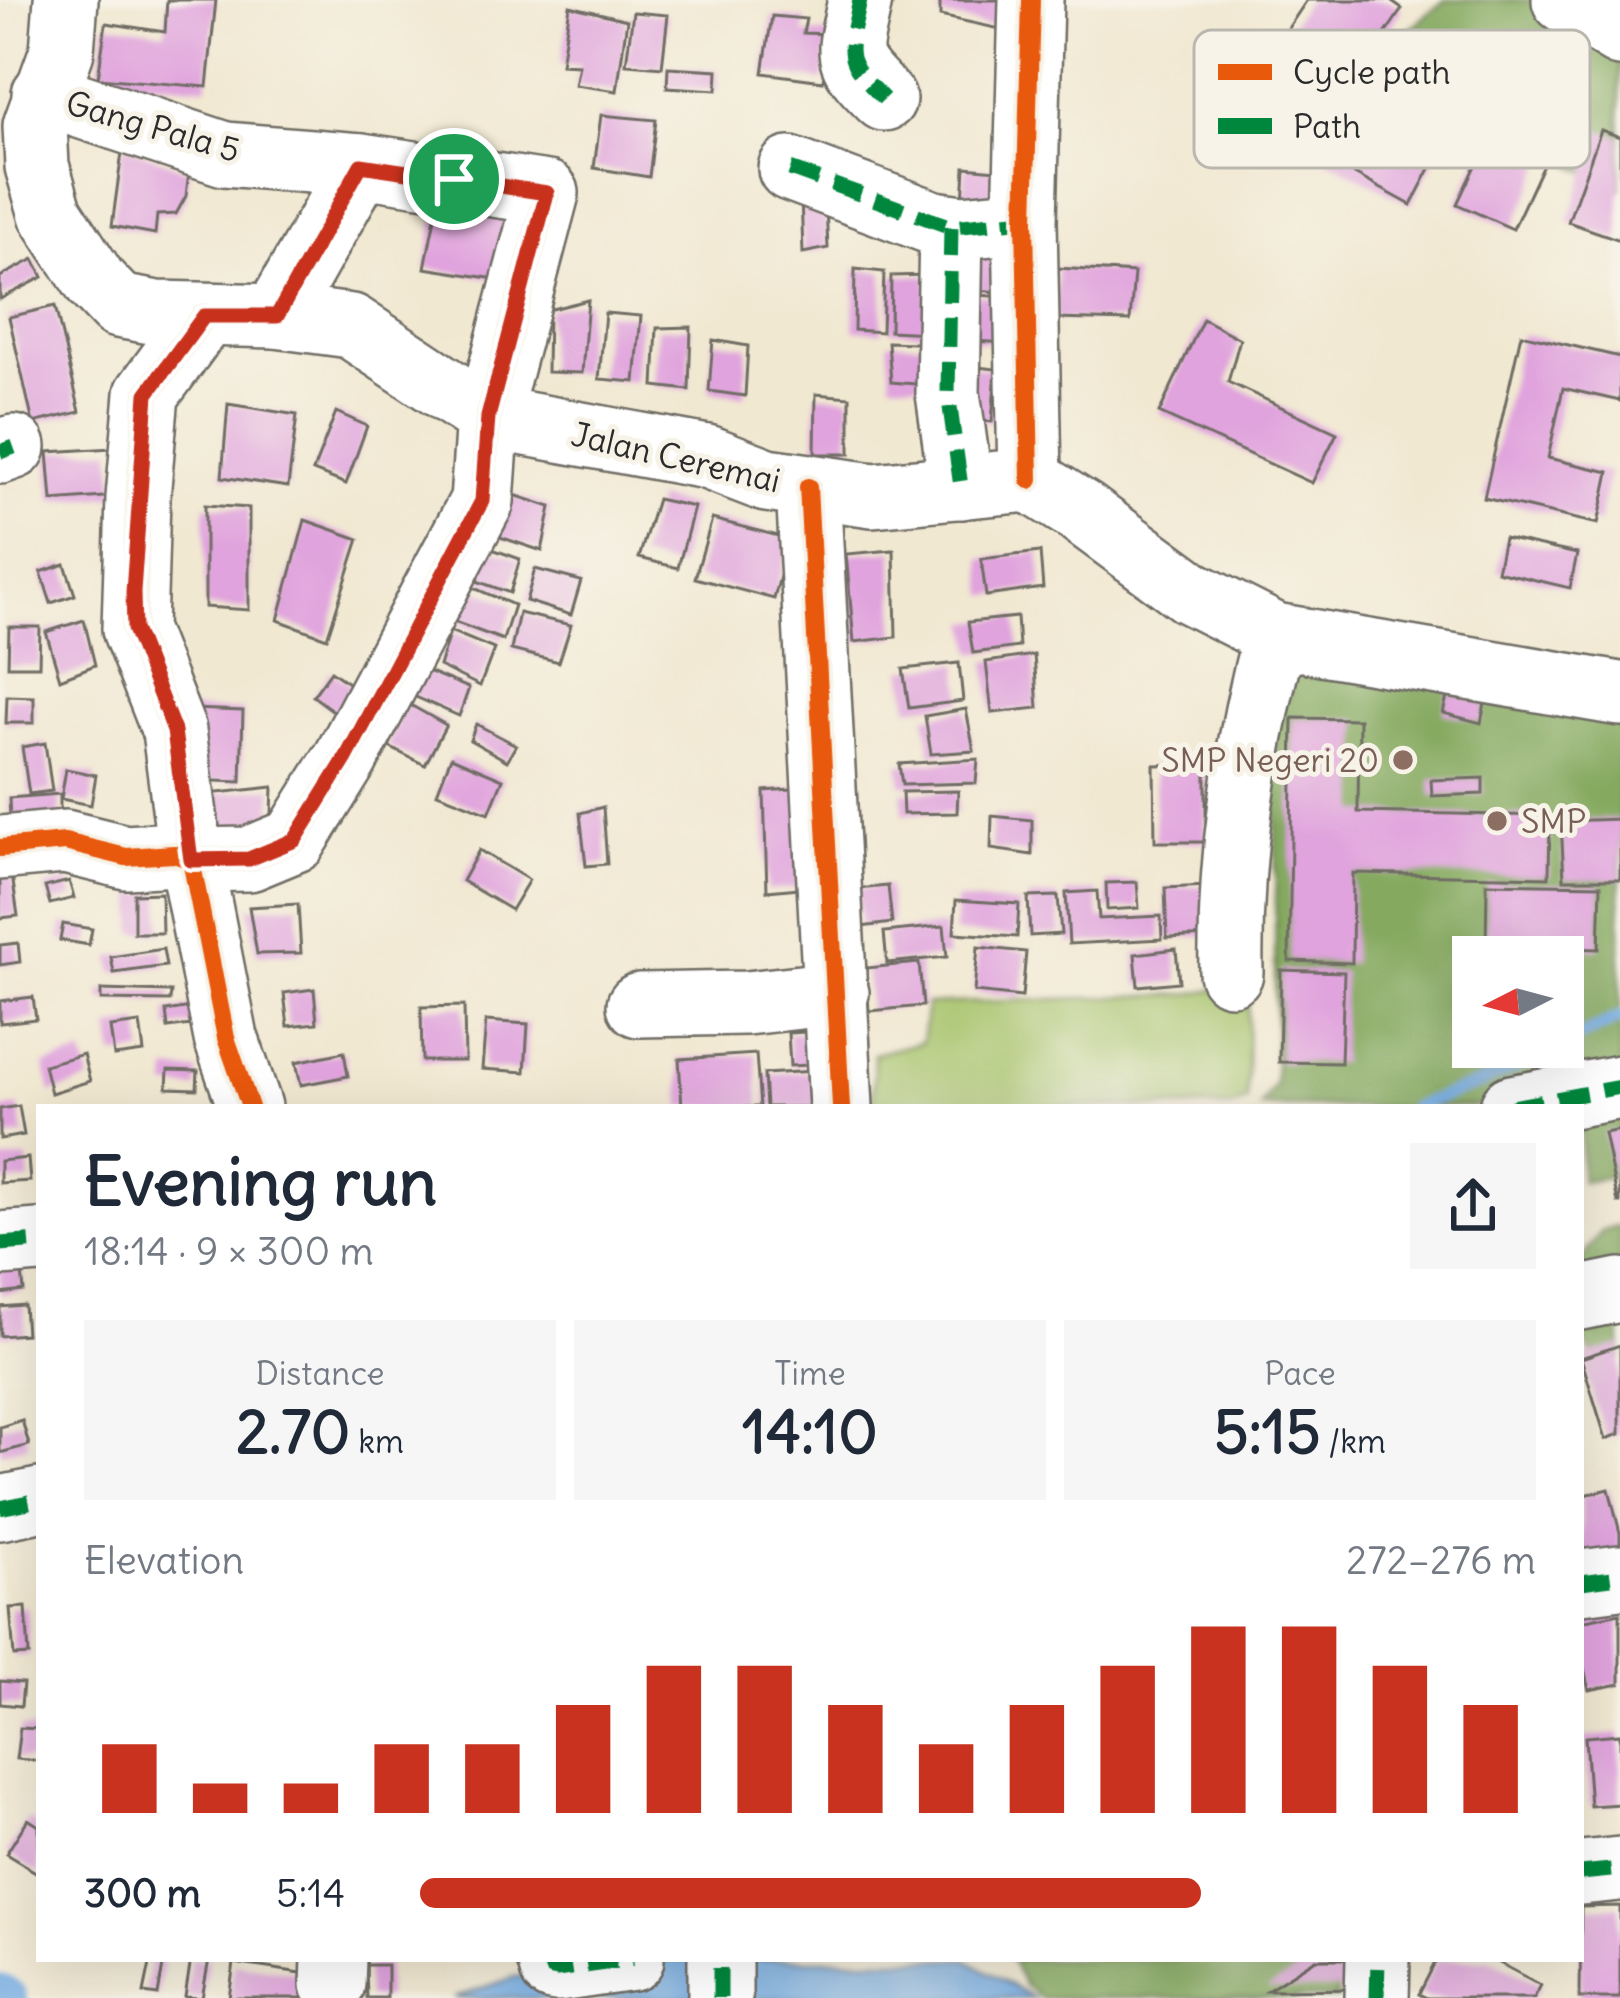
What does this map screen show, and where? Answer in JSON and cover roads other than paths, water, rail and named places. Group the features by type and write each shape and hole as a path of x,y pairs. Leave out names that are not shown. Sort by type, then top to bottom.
{"street":[{"name":"Jalan Ceremai","path":"66,0 62,51 35,126 37,166 50,214 118,306 204,316 277,316 351,326 488,417 707,457 767,480 873,495 1030,480"},
{"path":"860,0 850,57 854,70 884,99"},
{"path":"1031,0 1025,220 1030,480 1082,512 1190,592 1275,635 1620,694"},
{"path":"1564,0 1620,34"},
{"name":"Gang Pala 5","path":"44,94 225,154 361,165 547,193 488,417"},
{"path":"277,316 361,165"},
{"path":"790,169 951,227 1025,220"},
{"path":"951,227 948,393 961,487"},
{"path":"204,316 147,394 134,629 174,731 191,860 226,1038 249,1104"},
{"path":"0,848 64,842 126,857 174,854 191,860 249,859 295,840 346,758 482,501 488,417"},
{"path":"808,487 841,1104"},
{"path":"1231,973 1230,908 1239,812 1250,730 1275,635"},
{"path":"639,1005 746,1004 837,992"},
{"path":"1529,1104 1620,1088"},
{"path":"0,1244 36,1241"},
{"path":"1584,1297 1620,1290"},
{"path":"0,1508 36,1501"},
{"path":"1584,1582 1620,1577"},
{"path":"1584,1873 1620,1869"},
{"path":"550,1962 552,1970 612,1962"},
{"path":"720,1962 720,1998"},
{"path":"1377,1998 1378,1962"}],"water":[{"path":"636,1962 971,1962 1033,1998 454,1998 515,1977"}],"waterway":[{"path":"1584,1035 1620,1017"},
{"path":"1422,1104 1514,1068"},
{"path":"0,1995 6,1998"}],"place":[{"name":"SMP Negeri 20","path":"1403,760"},
{"name":"SMP","path":"1497,821"}]}
